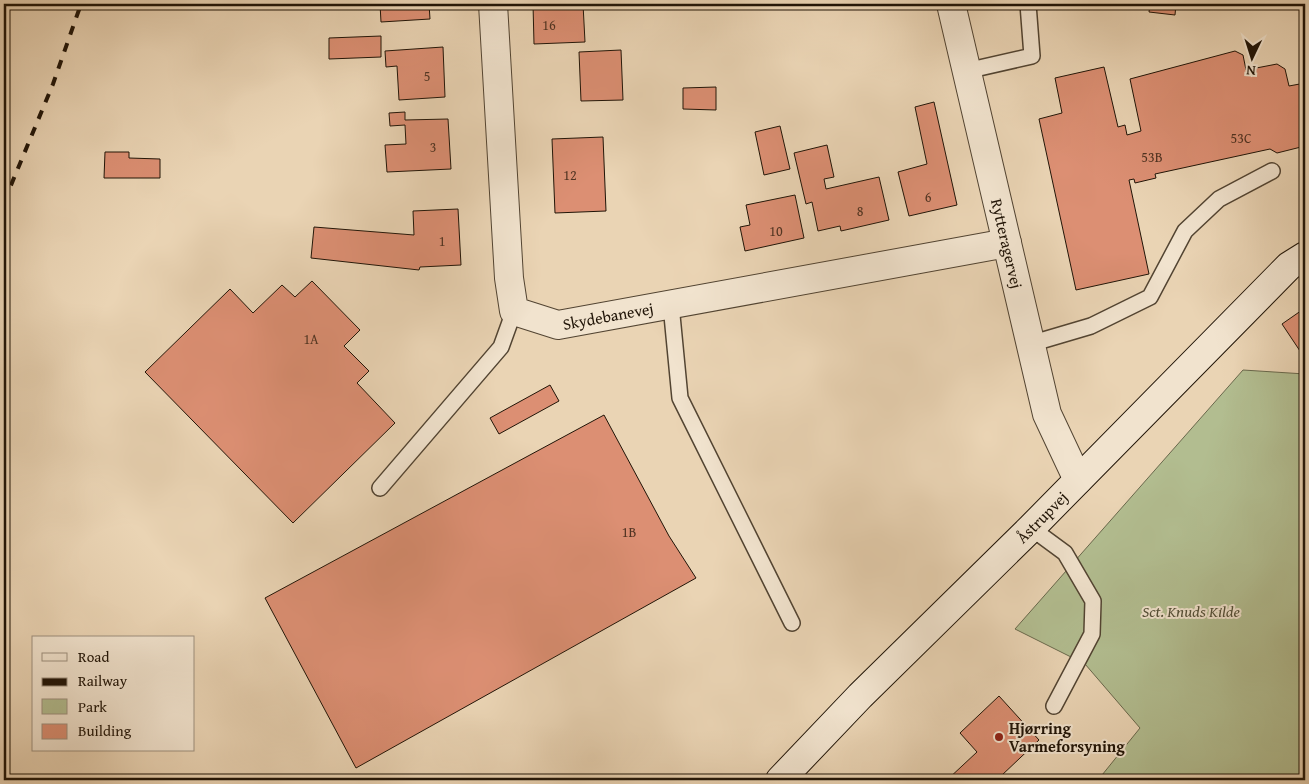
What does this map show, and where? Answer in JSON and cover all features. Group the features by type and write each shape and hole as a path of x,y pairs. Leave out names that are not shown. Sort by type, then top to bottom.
{"street":[{"path":"492,4 509,278 514,311"},
{"name":"Rytteragervej","path":"951,4 1047,414 1078,480"},
{"name":"Skydebanevej","path":"514,311 558,326 1007,243"},
{"name":"Åstrupvej","path":"780,780 860,696 1078,480 1289,266 1305,256"}],"lane":[{"path":"966,71 1032,56 1028,4"},
{"path":"1030,344 1091,326 1150,297 1185,231 1219,199 1272,171"},
{"path":"671,305 680,398 792,624"},
{"path":"380,488 501,347 514,311"},
{"path":"1030,528 1065,553 1093,601 1092,634 1054,706"}],"green space":[{"name":"Sct. Knuds Kilde","path":"1243,370 1305,374 1305,780 1098,780 1140,728 1085,664 1015,629"}],"building":[{"path":"380,4 429,4 430,19 381,22"},
{"path":"533,4 583,4 585,42 534,44"},
{"path":"1150,4 1176,4 1175,15 1149,12"},
{"path":"381,36 381,57 329,59 329,38"},
{"path":"443,47 445,97 399,100 397,66 386,67 385,51"},
{"path":"621,50 623,100 581,101 579,52"},
{"path":"1235,51 1243,55 1246,70 1277,64 1285,69 1289,86 1305,83 1305,146 1277,153 1270,149 1155,174 1156,178 1135,183 1134,179 1129,180 1149,274 1076,290 1039,119 1062,113 1055,78 1104,67 1118,127 1125,125 1127,135 1141,131 1130,79"},
{"path":"716,87 716,110 683,109 683,88"},
{"path":"934,102 957,205 909,216 898,172 927,164 915,107"},
{"path":"405,112 405,120 448,119 451,169 387,172 385,145 406,144 405,125 390,126 389,113"},
{"path":"780,126 790,169 764,175 755,132"},
{"path":"603,137 606,211 555,213 552,139"},
{"path":"827,145 834,177 824,179 826,189 879,177 889,220 841,231 840,226 818,231 812,202 806,204 794,153"},
{"path":"105,152 129,152 129,158 160,159 160,178 104,178"},
{"path":"795,195 804,238 745,251 740,227 750,225 746,205"},
{"path":"458,209 461,265 420,267 419,270 311,258 314,227 414,235 413,211"},
{"path":"312,281 360,330 344,346 369,371 357,383 395,423 293,523 145,372 230,289 253,313 282,285 295,297"},
{"path":"1305,308 1305,347 1300,351 1282,324"},
{"path":"550,385 559,401 499,434 490,418"},
{"path":"604,415 669,536 696,578 356,768 265,598"},
{"name":"Hjørring Varmeforsyning","path":"999,696 1039,740 1001,776 1005,780 947,780 977,752 960,733"}],"railway":[{"path":"4,202 53,84 81,4"}],"place":[{"name":"Hjørring Varmeforsyning","path":"999,737"}]}
